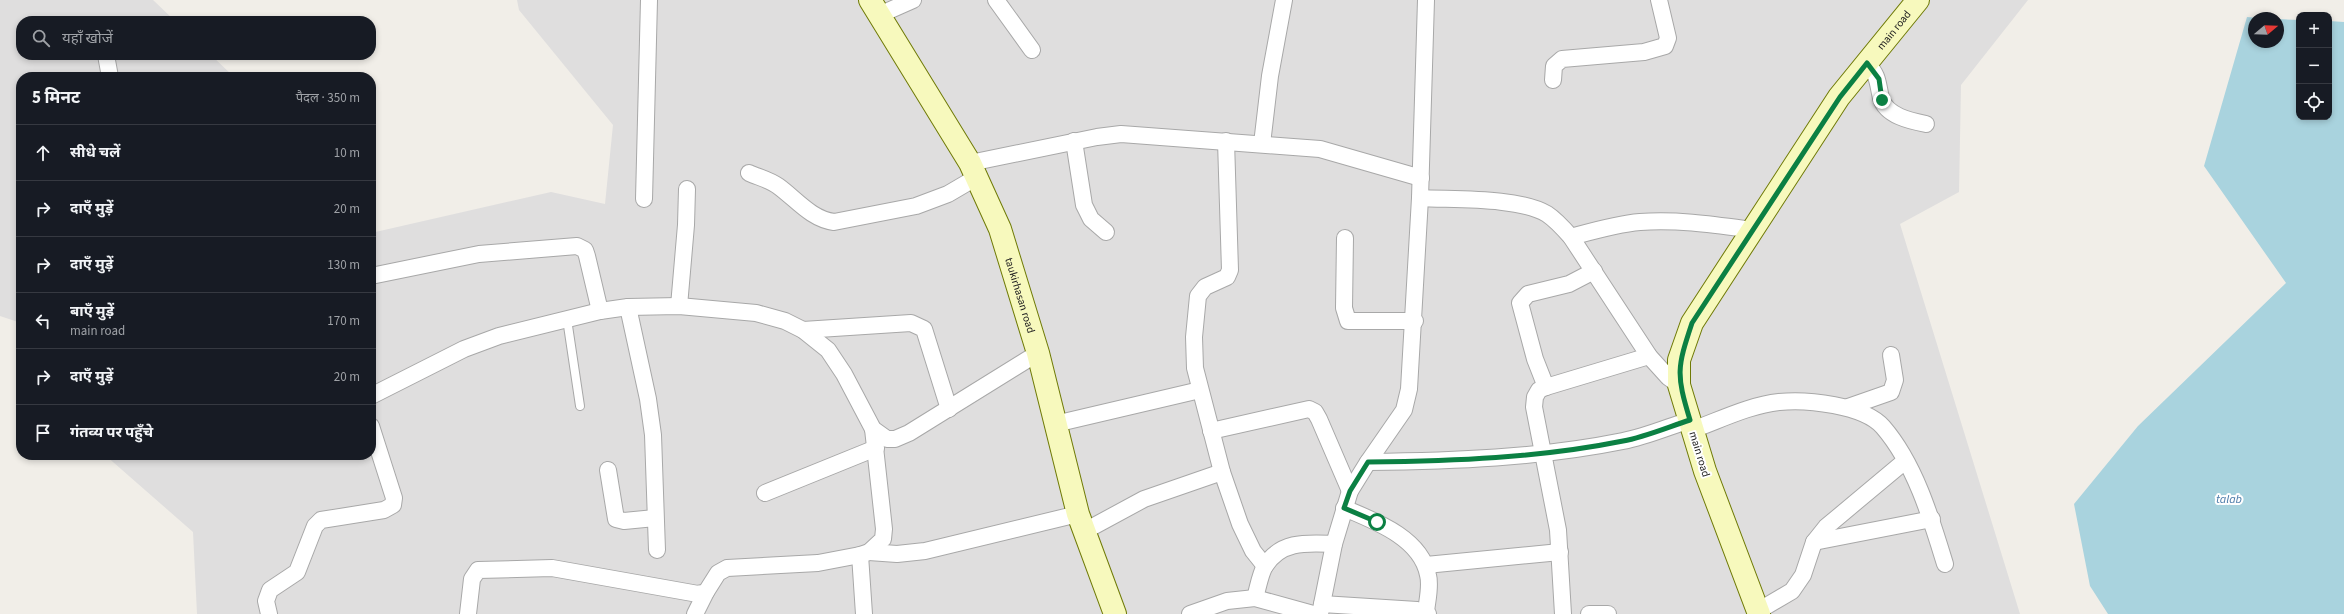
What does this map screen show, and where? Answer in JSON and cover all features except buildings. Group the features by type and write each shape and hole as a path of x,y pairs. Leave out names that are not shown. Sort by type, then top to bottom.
{"main road":[{"name":"main road","path":"1758,613 1705,471 1679,385 1679,360 1692,323 1840,97 1918,0"},
{"name":"taukirhasan road","path":"875,7 973,170 1000,229 1038,354 1080,523 1115,614"}],"street":[{"path":"644,199 649,0"},
{"path":"875,7 913,0"},
{"path":"996,0 1032,50"},
{"path":"1262,144 1270,76 1284,0"},
{"path":"1318,611 1334,544 1350,491 1404,410 1409,390 1415,321 1426,0"},
{"path":"1553,80 1554,66 1562,59 1644,52 1665,46 1668,38 1659,0"},
{"path":"107,60 109,72"},
{"path":"1867,63 1879,79 1882,100 1891,111 1908,120 1926,124"},
{"path":"749,173 776,185 814,215 823,220 834,222 916,206 948,194 973,170 1074,141 1121,134 1320,149 1421,178"},
{"path":"1074,141 1084,205 1091,219 1106,232"},
{"path":"1226,141 1230,270 1227,277 1205,287 1198,296 1194,337 1195,368 1222,472 1240,524 1253,551 1265,566"},
{"path":"679,306 686,225 687,188"},
{"path":"1420,198 1507,202 1532,207 1547,214 1563,227 1571,237 1649,356 1668,377 1679,385"},
{"path":"1571,237 1603,228 1639,222 1720,225 1753,230"},
{"path":"1345,238 1344,308 1348,320 1415,321"},
{"path":"376,275 479,254 577,246 585,250 600,311"},
{"path":"1546,387 1535,358 1520,303 1528,294 1569,284 1594,271"},
{"path":"376,393 464,349 500,336 600,311 628,307 679,306 756,313 785,321 803,330 828,350 844,374 873,429 884,529 883,539 865,553"},
{"path":"628,307 648,399 653,435 657,550"},
{"path":"803,330 912,323 924,329 949,409"},
{"path":"873,429 887,439 895,439 909,433 1038,354"},
{"path":"1563,614 1558,530 1534,407 1535,397 1539,390 1546,387 1649,356"},
{"path":"1848,407 1891,392 1895,380 1891,356"},
{"path":"1055,424 1200,390"},
{"path":"1368,462 1460,461 1542,453 1624,441 1779,402 1799,401 1848,407 1873,418 1883,426 1905,461 1917,482 1932,519 1945,564"},
{"path":"1211,431 1309,409 1315,412 1319,419 1350,491"},
{"path":"269,614 266,600 270,590 297,572 315,526 321,520 384,510 393,505 394,498 376,442"},
{"path":"765,493 876,448"},
{"path":"1758,613 1792,591 1803,575 1814,542 1826,527 1905,461"},
{"path":"608,470 616,519 624,521 655,518"},
{"path":"695,614 718,573 727,568 818,563 865,553 897,554 925,551 1080,523 1222,472"},
{"path":"1190,614 1227,601 1255,598 1318,611 1417,610 1427,613 1429,577 1426,565 1416,548 1377,522 1344,508"},
{"path":"1814,542 1932,519"},
{"path":"1255,598 1265,566 1279,550 1287,546 1304,542 1334,544"},
{"path":"1426,565 1560,552"},
{"path":"864,614 865,553"},
{"path":"468,614 472,579 478,570 552,568 698,594 706,592"},
{"path":"1589,614 1608,614"}],"lane":[{"path":"567,319 580,406"}],"shaded area":[{"path":"0,0 153,0 170,16 16,16 16,60 216,60 229,72 16,72 16,321 0,316"},
{"path":"517,0 2028,0 1961,85 1959,192 1900,224 2020,614 197,614 193,532 111,460 376,460 376,232 551,192 605,204 613,125 519,10"}],"water":[{"name":"talab","path":"2247,17 2248,48 2284,48 2284,19 2296,20 2296,120 2332,120 2332,21 2344,22 2344,614 2108,614 2090,586 2074,504 2138,426 2286,283 2204,166"}],"route":[{"path":"1377,522 1344,508 1350,491 1368,462 1460,461 1542,453 1624,441 1690,420 1679,385 1679,360 1692,323 1840,97 1867,63 1879,79 1882,100"}]}
